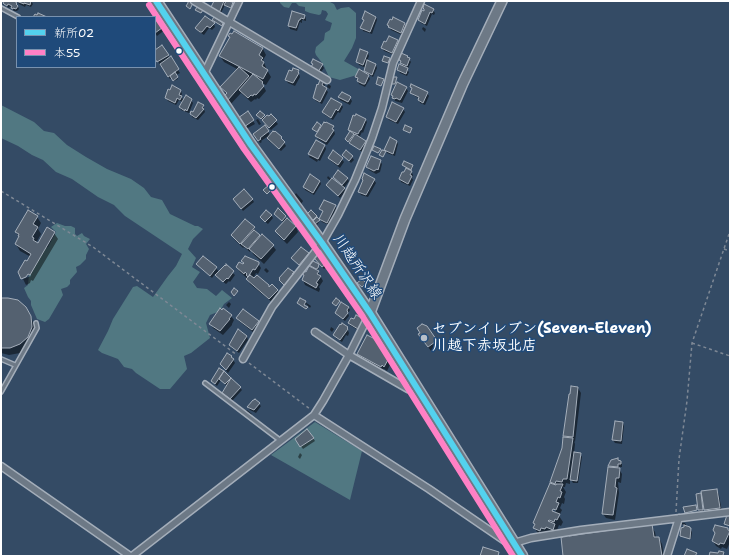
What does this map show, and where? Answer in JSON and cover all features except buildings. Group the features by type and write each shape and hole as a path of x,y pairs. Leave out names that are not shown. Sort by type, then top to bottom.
{"main road":[{"name":"川越所沢線","path":"156,1 269,171 322,243 370,313 522,556"}],"street":[{"path":"194,1 228,23 327,80"},
{"path":"204,74 239,1"},
{"path":"243,359 272,307 322,243 352,187 372,138 382,108 393,63 421,1"},
{"path":"1,466 131,556 314,414 349,355 370,313 405,219 463,83 502,1"},
{"path":"315,332 349,355 408,388 415,385"},
{"path":"314,414 505,540 514,543 531,538 581,530 730,512"},
{"path":"666,556 677,518"}],"lane":[{"path":"1,8 16,16"},
{"path":"1,392 36,328 36,324"},
{"path":"1,359 15,365"},
{"path":"205,383 281,441"}],"path":[{"path":"1,191 93,247 314,414"},
{"path":"677,518 679,459 687,401 692,343 730,231"},
{"path":"724,249 730,251"},
{"path":"692,343 730,356"}],"green space":[{"path":"280,1 328,1 334,4 337,10 349,7 356,13 356,38 344,61 360,70 357,75 340,80 329,77 323,64 316,55 316,47 324,40 325,33 330,30 332,23 325,20 328,14 326,11 322,10 321,14 319,15 305,11 305,7 299,6 296,3 292,3 289,8 284,7"},
{"path":"1,105 34,122 44,131 54,133 67,145 107,169 131,179 144,188 151,197 162,200 170,214 203,229 193,239 188,249 196,258 192,267 200,272 193,282 197,288 207,289 216,296 222,290 232,298 224,304 220,311 210,315 206,323 210,338 191,353 184,356 187,369 170,389 160,389 132,369 124,367 118,359 98,350 113,319 133,287 137,286 153,297 176,266 182,254 125,216 114,205 98,197 72,179 56,172 43,160 1,138"},
{"path":"57,223 65,226 71,226 75,228 75,234 77,236 82,233 90,239 86,244 89,249 86,259 76,267 77,272 70,280 70,284 61,289 63,295 49,319 45,322 37,319 31,305 31,301 24,288 28,285 29,273 41,250 48,247 56,232 51,227"},
{"path":"315,422 362,451 350,500 271,455"}],"transit line":[{"name":"新所02","path":"156,1 251,145 322,243 370,313 522,556"},
{"name":"本55","path":"149,5 244,149 363,317 513,556"}],"place":[{"name":"セブンイレブン(Seven-Eleven) 川越下赤坂北店","path":"424,338"}]}
